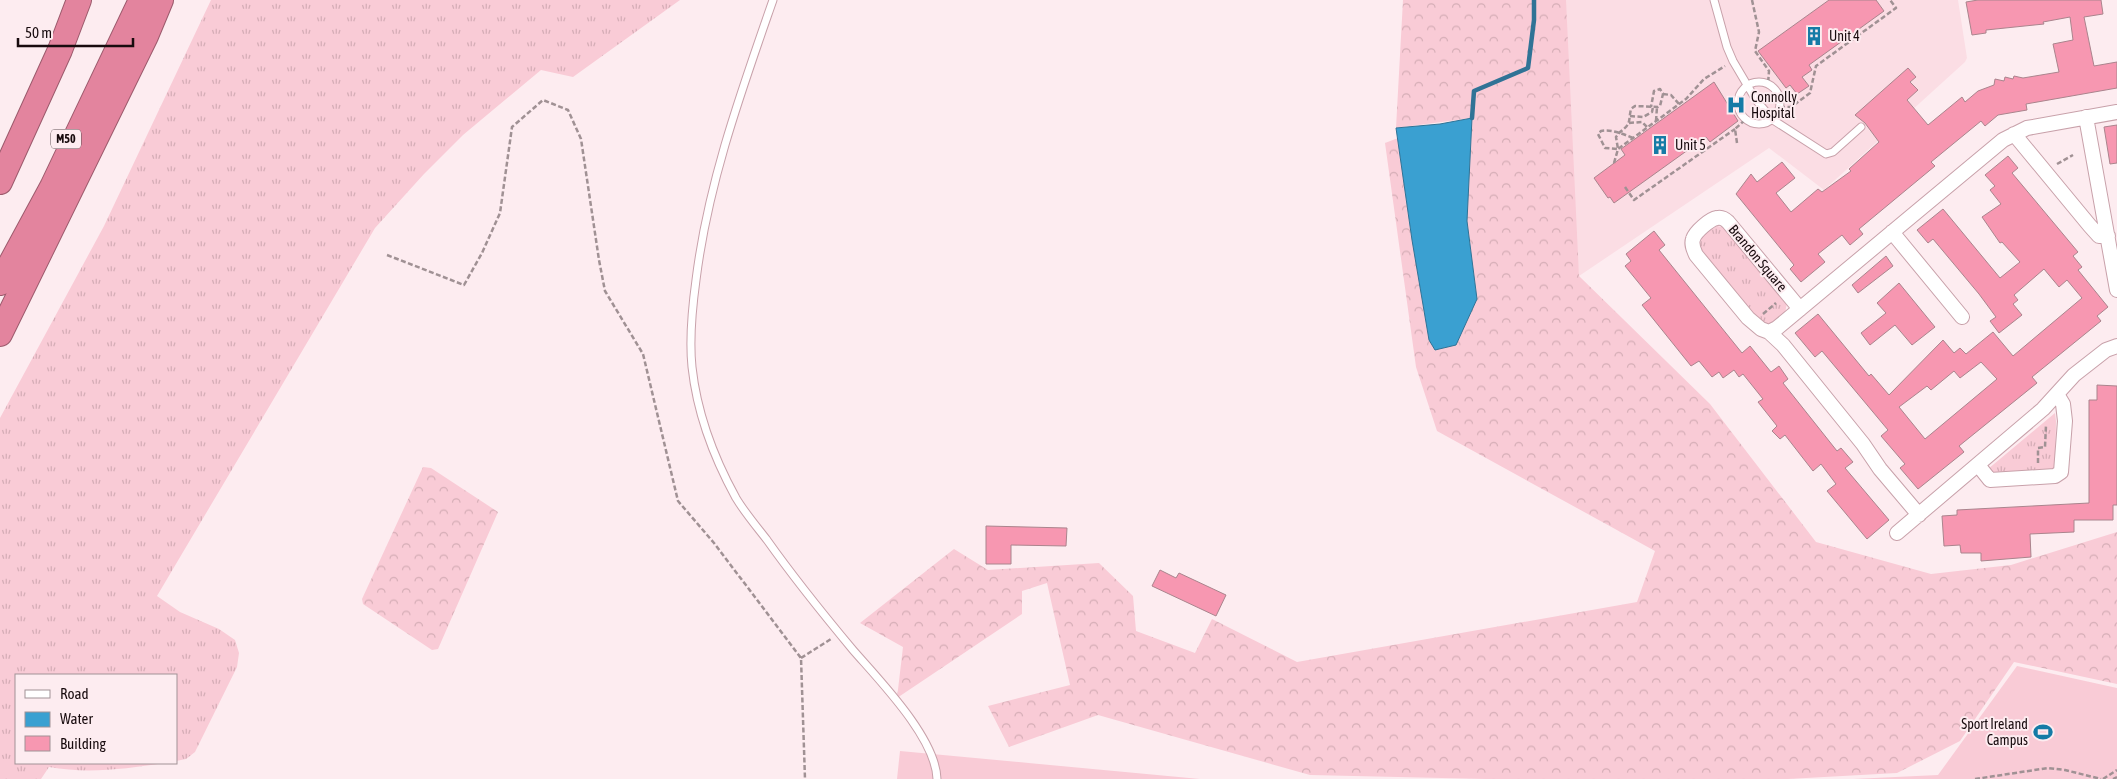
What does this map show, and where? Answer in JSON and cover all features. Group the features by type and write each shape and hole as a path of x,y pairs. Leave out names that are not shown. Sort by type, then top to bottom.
{"highway":[{"path":"0,156 64,0"},
{"path":"0,182 60,50 79,0"},
{"name":"M50","path":"0,277 119,30 131,0"},
{"path":"0,283 52,187 141,0"},
{"path":"0,334 146,36 161,0"}],"street":[{"path":"1769,332 1777,328 2003,140 2027,128 2117,112"},
{"path":"2086,117 2117,290"},
{"path":"2014,134 2099,236 2108,236"},
{"name":"Brandon Square","path":"1800,308 1728,222 1722,218 1712,220 1695,235 1692,240 1693,247 1703,264 1753,323 1769,332 1782,345 1861,442 1880,469 1919,515"},
{"path":"1892,232 1962,317"},
{"path":"1897,533 2043,409 2074,375 2106,350 2117,346"},
{"path":"1978,465 1990,480 2055,476 2061,472 2065,421 2063,404 2057,394"}],"lane":[{"path":"773,0 716,174 703,232 692,314 692,366 699,402 713,450 737,500 839,634 898,703 925,741 936,772 936,779"},
{"path":"1714,0 1723,36 1733,61 1747,86 1773,120 1826,154 1833,152 1861,127"},
{"path":"1754,83 1768,84 1779,94 1780,106 1778,114 1773,120 1760,125 1746,119 1739,110 1739,96 1747,86 1754,83"}],"path":[{"path":"1752,0 1759,32 1755,51 1769,71 1768,84"},
{"path":"1780,106 1791,106 1810,93 1816,66 1896,8 1890,0"},
{"path":"1633,138 1607,130 1601,130 1598,134 1605,148 1618,149 1633,138 1656,120 1679,104 1709,76 1733,61"},
{"path":"1614,163 1618,149 1616,137 1629,123 1631,109 1635,106 1654,107 1661,104 1663,94 1660,89 1654,91 1654,107 1656,120"},
{"path":"1663,94 1671,95 1679,104"},
{"path":"387,255 464,285 482,253 500,213 512,127 543,100 568,110 581,139 605,291 643,354 678,501 714,543 801,658 805,779"},
{"path":"1630,116 1642,117 1652,112 1654,107"},
{"path":"1625,186 1634,200 1746,119"},
{"path":"1629,123 1642,122 1647,127"},
{"path":"1734,128 1737,143"},
{"path":"1753,323 1788,294"},
{"path":"2038,470 2038,448 2045,447 2046,424"},
{"path":"801,658 839,634"},
{"path":"1975,779 2048,768 2102,779 2117,770"},
{"path":"2113,779 2117,777"}],"shaded area":[{"name":"Connolly Hospital","path":"1554,0 1958,0 1967,58 1965,62 1824,190 1769,148 1579,276"}],"green space":[{"path":"211,0 680,0 573,77 541,70 463,135 424,174 375,228 157,596 180,612 219,629 235,640 239,653 237,667 195,752 186,759 178,761 178,674 15,674 15,764 157,764 121,769 92,770 49,767 41,779 0,779 0,418 104,226"},
{"path":"1403,0 1566,0 1579,276 1710,404 1816,542 1931,574 2011,565 2117,532 2117,684 2014,662 1960,741 1897,773 1788,779 1486,779 1310,775 1098,715 1009,747 988,706 1070,685 1047,583 1022,591 1022,614 897,698 903,647 860,623 954,549 988,570 1099,563 1133,596 1136,631 1195,653 1212,619 1297,662 1637,602 1655,551 1437,431 1416,367 1385,143 1398,138 1412,240 1477,299 1467,221 1472,118 1396,128"},
{"path":"1717,226 1727,228 1787,302 1785,314 1776,321 1763,323 1759,321 1699,247 1702,236"},
{"path":"2055,413 2055,470 1997,476 1988,469"},
{"path":"423,467 431,468 498,512 438,649 432,650 363,604 362,599"},
{"name":"Sport Ireland Campus","path":"2017,666 2117,688 2117,779 1853,779 1938,775"},
{"path":"900,751 1200,779 897,779"}],"water":[{"path":"1472,118 1467,221 1477,299 1456,345 1435,350 1429,340 1396,128 1440,124"}],"building":[{"name":"Unit 4","path":"1829,0 1876,0 1884,11 1809,65 1812,70 1802,77 1809,86 1797,94 1790,85 1786,88 1758,51"},
{"path":"1978,0 2101,0 2103,14 2084,17 2094,66 2117,62 2117,88 2026,104 2027,110 1998,115 1985,126 1981,121 1931,162 1935,166 1859,229 1863,234 1850,245 1842,235 1818,254 1825,262 1801,282 1790,269 1794,265 1736,194 1751,174 1757,182 1782,162 1795,178 1776,193 1791,212 1818,189 1822,192 1851,171 1849,169 1879,142 1865,123 1855,115 1908,68 1916,77 1910,82 1918,90 1907,100 1928,125 1962,97 1965,102 1978,91 1994,85 1995,79 2004,81 2005,77 2013,79 2014,76 2023,78 2059,72 2053,44 2073,40 2070,17 2043,22 2044,24 1986,30 1986,33 1972,35 1966,2"},
{"name":"Unit 5","path":"1714,82 1738,121 1710,142 1706,137 1614,203 1610,197 1608,198 1594,178 1625,155 1621,149"},
{"path":"2117,125 2117,163 2110,164 2104,127"},
{"path":"2008,156 2018,168 2012,173 2078,252 2073,256 2082,267 2078,270 2108,307 2097,316 2101,321 2032,377 2037,383 1959,446 1964,452 1918,489 1900,468 1905,464 1881,436 1888,430 1822,351 1815,357 1795,333 1818,314 1869,376 1871,374 1889,395 1943,340 1954,353 1960,348 1966,354 1993,332 2013,356 2082,298 2067,280 2059,287 2044,269 2014,295 2018,300 2013,304 2022,315 1999,333 1990,321 1996,317 1979,294 1933,239 1928,243 1917,230 1943,209 2000,278 2020,262 2002,242 2000,243 1982,217 2001,204 1990,190 1995,186 1985,175","holes":["1981,362 1997,379 1925,439 1899,407 1927,386 1931,390 1954,371 1960,378"]},
{"path":"1654,231 1665,245 1659,250 1742,353 1750,346 1771,372 1779,366 1788,379 1783,383 1837,451 1841,448 1853,462 1845,468 1889,520 1867,539 1827,491 1836,484 1821,464 1813,471 1785,435 1780,439 1772,431 1777,426 1758,402 1763,399 1743,374 1739,377 1734,370 1723,378 1719,372 1712,377 1699,361 1691,366 1642,305 1651,298 1625,266 1631,261 1626,254"},
{"path":"1886,256 1893,266 1858,293 1852,285"},
{"path":"1899,283 1935,327 1912,345 1895,325 1870,345 1861,333 1886,313 1877,303"},
{"path":"2097,385 2117,386 2117,505 2113,505 2113,520 2074,520 2074,532 2030,534 2031,557 1981,561 1981,553 1961,553 1960,545 1944,546 1942,516 1957,515 1957,510 2089,503 2089,400 2097,400"},
{"path":"986,526 1067,528 1066,546 1011,545 1011,564 986,564"},
{"path":"1160,570 1176,578 1179,573 1226,595 1216,616 1152,586"}],"waterway":[{"path":"1472,118 1474,91 1528,68 1534,20 1534,0"}],"place":[{"name":"Unit 4","path":"1814,36"},
{"name":"Connolly Hospital","path":"1736,105"},
{"name":"Unit 5","path":"1660,145"},
{"name":"Sport Ireland Campus","path":"2043,732"}]}
